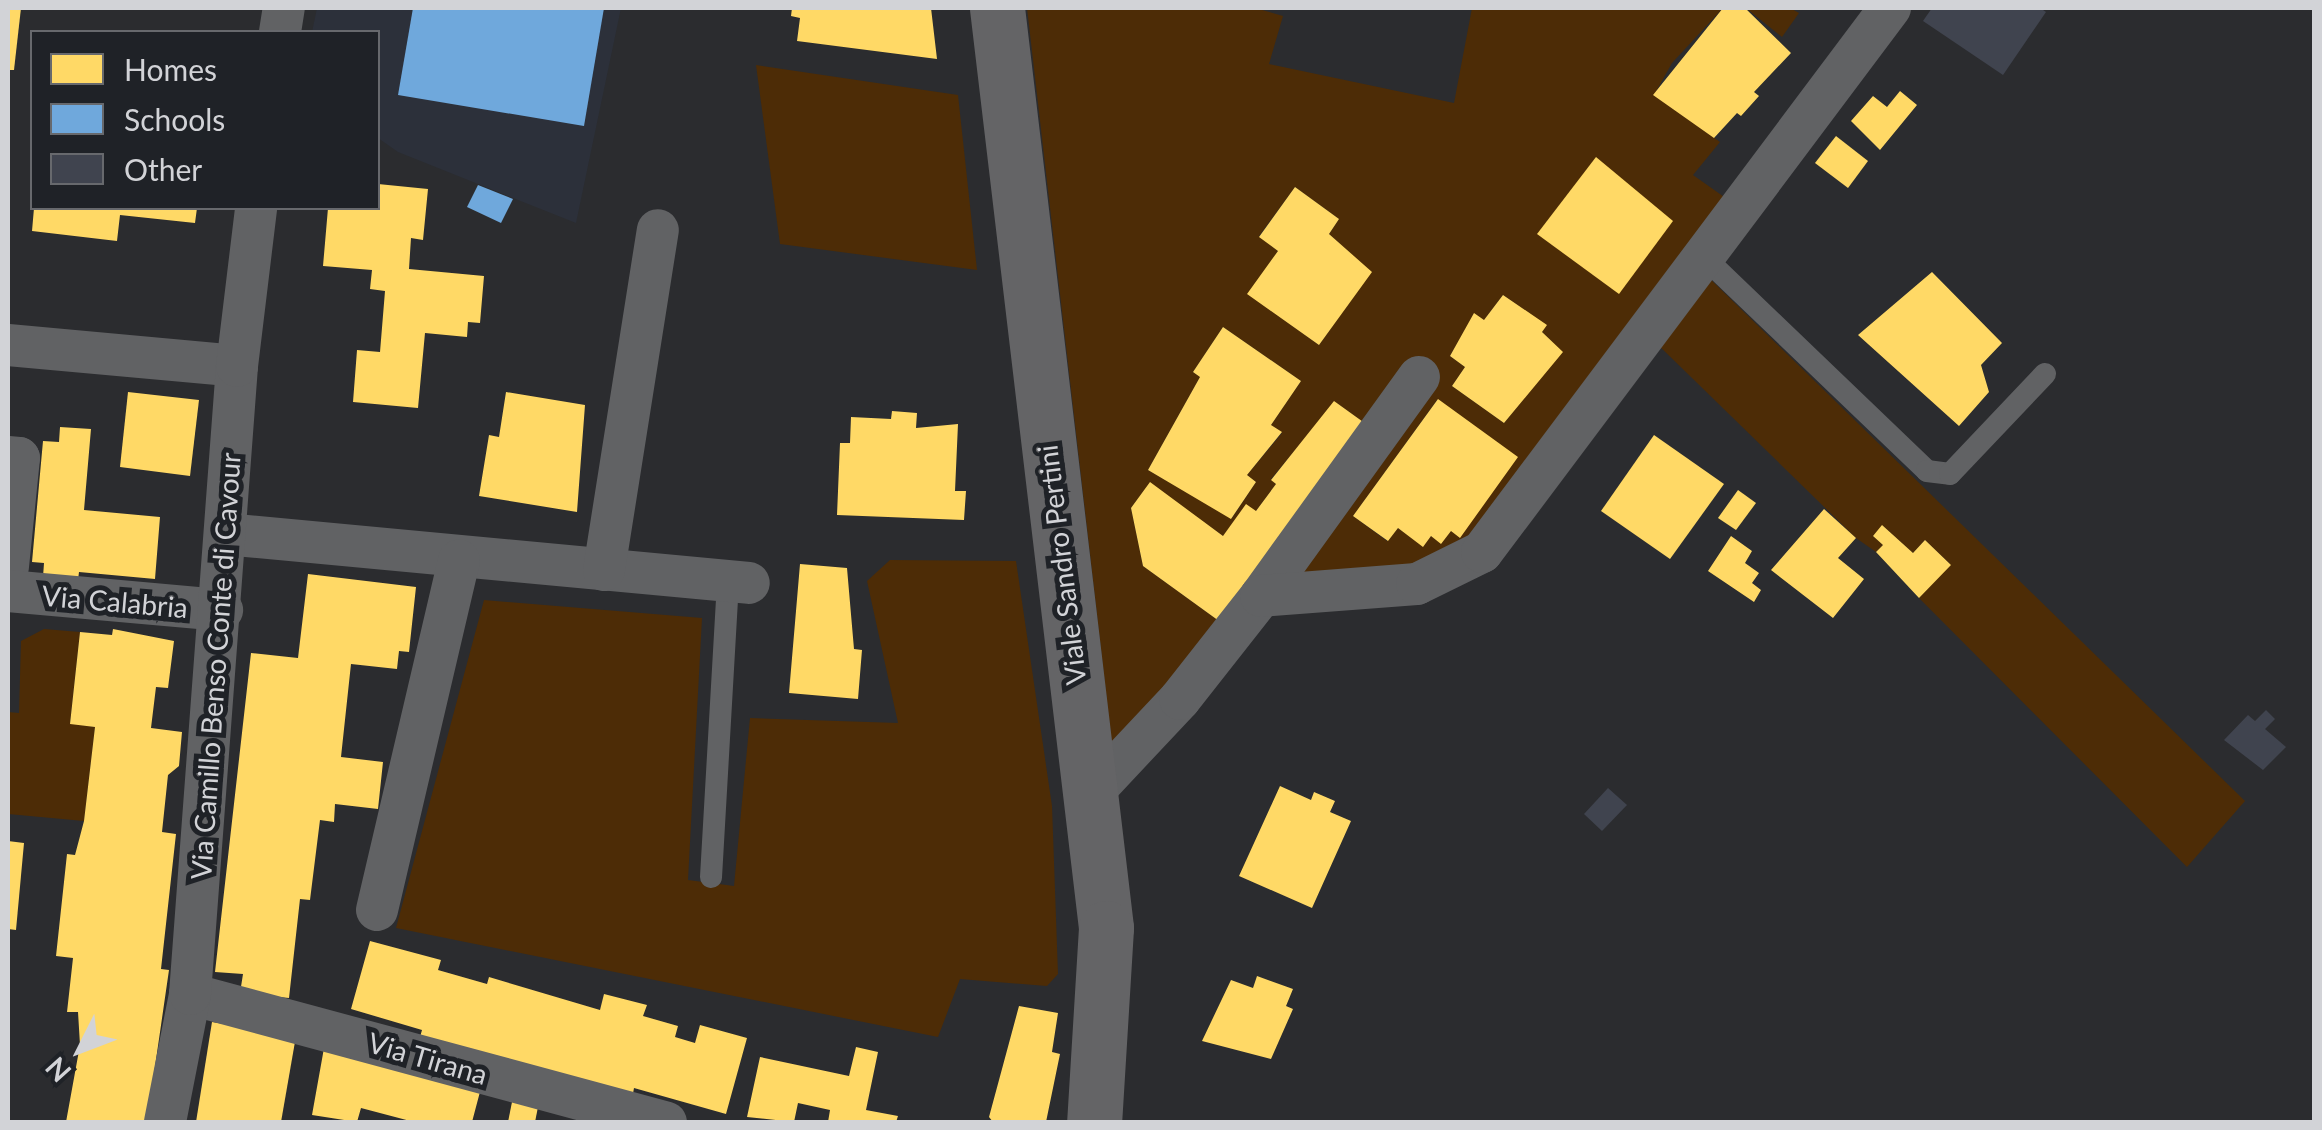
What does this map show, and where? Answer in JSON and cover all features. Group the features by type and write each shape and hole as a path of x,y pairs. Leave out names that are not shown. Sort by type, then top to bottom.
{"street":[{"name":"Viale Sandro Pertini","path":"998,8 1106,928 1094,1122"},
{"path":"1261,596 1417,584 1482,552 1890,8"},
{"name":"Via Camillo Benso Conte di Cavour","path":"165,1122 190,994 222,610 237,366 256,210"},
{"path":"604,570 658,230"},
{"path":"8,345 237,366"},
{"path":"1088,797 1180,699 1261,596 1420,377"},
{"path":"8,567 13,457"},
{"path":"225,534 459,560 739,582"},
{"path":"377,910 459,560"},
{"name":"Via Calabria","path":"8,591 222,610"},
{"name":"Via Tirana","path":"190,994 666,1122"}],"lane":[{"path":"1704,257 1927,471 1950,474 2045,374"},
{"path":"711,877 739,582"}],"shaded area":[{"path":"317,8 621,8 576,223 398,152 380,139 380,30 312,30"},
{"path":"1027,8 1255,8 1283,16 1269,64 1454,103 1472,8 1723,8 1672,63 1654,95 1720,142 1693,175 1727,199 1481,529 1404,569 1257,589 1113,753","holes":["1295,187 1339,219 1329,234 1371,272 1319,345 1248,294 1278,251 1259,236","1503,295 1546,325 1542,332 1562,352 1504,423 1452,386 1465,367 1450,356 1474,314 1484,320","1223,327 1301,381 1271,425 1282,433 1247,475 1256,482 1232,518 1148,470 1200,377 1193,372","1437,400 1442,543 1431,536 1423,546 1398,528 1387,541 1353,516","1335,402 1366,424 1219,621 1143,566 1131,508 1150,483 1223,536 1256,511 1276,484 1271,479"]},
{"path":"1746,8 1790,8 1799,13 1782,37"},
{"path":"756,65 958,95 977,270 780,244"},
{"path":"1703,272 2245,801 2187,867 1919,598 1950,564 1925,540 1913,553 1883,526 1873,536 1883,545 1876,552 1856,538 1652,339"},
{"path":"890,560 1016,561 1052,806 1058,974 1047,986 960,979 938,1037 396,928 484,600 702,618 688,880 734,886 750,718 898,723 867,581"},
{"path":"44,629 80,632 70,723 95,727 84,821 8,814 8,712 19,713 21,641"}],"building: Homes":[{"path":"8,8 21,8 14,70 8,70"},
{"path":"792,8 931,8 937,59 797,41 800,18 791,16"},
{"path":"1723,8 1745,8 1791,53 1754,92 1759,96 1741,116 1737,113 1714,138 1653,95"},
{"path":"1900,91 1917,105 1880,150 1851,121 1873,96 1887,107"},
{"path":"1836,136 1868,161 1848,188 1815,163"},
{"path":"1596,157 1673,221 1619,294 1537,234"},
{"path":"380,184 428,189 423,240 411,238 409,269 484,276 480,323 468,322 467,337 425,333 418,408 353,402 357,350 380,352 385,291 370,289 372,270 323,266 328,210 380,210"},
{"path":"1295,187 1339,219 1329,234 1372,272 1319,345 1247,294 1278,251 1259,237"},
{"path":"34,210 197,210 195,223 120,215 117,241 32,231"},
{"path":"1932,272 2002,343 1981,365 1989,392 1959,426 1858,335"},
{"path":"1503,295 1547,325 1542,332 1563,352 1504,423 1452,386 1465,367 1450,356 1474,313 1484,320"},
{"path":"1223,327 1301,381 1271,425 1282,432 1247,475 1256,482 1231,519 1148,470 1200,377 1193,372"},
{"path":"128,392 199,400 190,476 120,467"},
{"path":"506,392 585,405 577,512 479,496 489,435 499,437"},
{"path":"1438,399 1518,457 1460,538 1451,531 1441,544 1431,536 1423,547 1398,528 1388,541 1353,516"},
{"path":"1334,401 1366,424 1219,621 1143,566 1131,508 1150,482 1223,536 1246,504 1256,511 1276,484 1271,480"},
{"path":"892,411 917,413 916,428 958,424 955,491 966,491 964,520 837,515 840,443 850,443 851,417 891,419"},
{"path":"60,427 91,429 84,510 160,517 155,579 79,572 78,580 43,577 44,563 32,562 43,441 59,442"},
{"path":"1654,435 1724,484 1670,559 1601,511"},
{"path":"1738,490 1756,503 1736,530 1718,518"},
{"path":"1824,509 1856,538 1838,558 1864,579 1833,618 1771,570"},
{"path":"1882,525 1913,553 1925,540 1951,565 1919,598 1876,552 1883,545 1873,536"},
{"path":"1731,536 1752,551 1745,563 1759,573 1752,583 1761,590 1754,602 1708,571"},
{"path":"800,564 847,568 854,649 862,650 858,699 789,693"},
{"path":"308,574 416,587 409,652 399,651 397,669 351,664 341,757 383,762 378,809 335,804 334,822 320,820 310,900 300,899 289,998 240,993 243,974 215,972 251,653 298,658"},
{"path":"113,629 174,641 168,688 156,687 151,728 182,732 179,766 168,775 162,832 176,834 161,969 169,970 147,1122 66,1122 80,1045 78,1012 67,1012 73,958 56,956 67,854 75,855 84,821 95,727 70,724 80,632 112,635"},
{"path":"1280,786 1311,800 1314,792 1335,801 1330,812 1351,821 1312,908 1239,876"},
{"path":"8,841 24,843 16,930 8,929"},
{"path":"370,941 441,960 438,970 487,984 489,977 600,1010 604,994 647,1005 643,1016 678,1026 675,1037 695,1043 700,1025 747,1038 726,1114 634,1088 632,1099 420,1037 422,1030 351,1009"},
{"path":"1257,976 1293,989 1286,1006 1293,1009 1271,1059 1202,1041 1231,980 1253,988"},
{"path":"1019,1006 1058,1013 1052,1052 1060,1054 1046,1122 993,1122 989,1117"},
{"path":"212,1022 296,1036 281,1122 196,1122"},
{"path":"856,1047 878,1052 866,1110 898,1116 896,1122 828,1122 830,1110 798,1103 794,1122 747,1117 760,1057 849,1076"},
{"path":"324,1048 481,1088 472,1122 414,1122 361,1108 357,1122 312,1115"},
{"path":"513,1097 539,1102 535,1122 508,1122"}],"building: Schools":[{"path":"413,8 604,8 584,126 398,95"},
{"path":"478,185 513,199 501,223 467,207"}],"building: Other":[{"path":"1932,8 2040,8 2046,12 2003,75 1923,21"},
{"path":"2266,710 2275,719 2265,729 2286,747 2263,770 2224,740 2248,715 2255,721"},
{"path":"1608,788 1627,805 1602,831 1584,814"}]}
